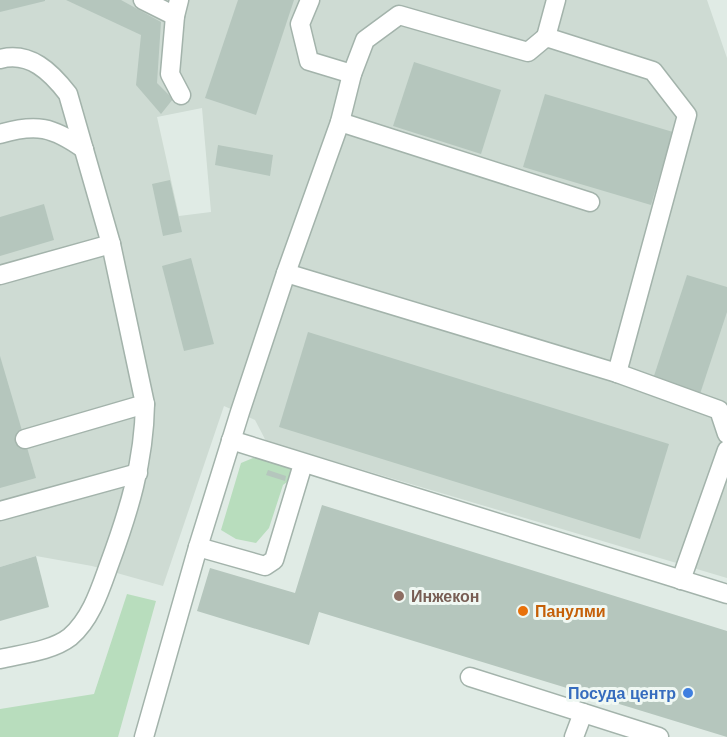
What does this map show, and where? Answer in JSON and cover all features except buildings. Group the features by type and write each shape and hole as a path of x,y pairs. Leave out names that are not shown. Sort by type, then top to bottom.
{"lane":[{"path":"143,0 177,8 170,74 181,95"},
{"path":"310,0 300,24 309,61 352,74"},
{"path":"144,737 231,440 286,273 340,122 352,74 364,40 399,15 528,52 546,37 556,0"},
{"path":"546,37 653,71 687,115 616,373"},
{"path":"0,59 8,57 32,61 53,75 68,94 111,244 145,404 144,432 138,473 129,512 93,606 69,638 54,646 0,659"},
{"path":"340,122 590,202"},
{"path":"0,134 15,129 39,127 64,134 84,149"},
{"path":"0,275 111,244"},
{"path":"286,273 616,373 719,410 727,434"},
{"path":"25,439 145,404"},
{"path":"231,440 727,594"},
{"path":"681,580 727,450"},
{"path":"198,547 265,566 273,560 303,464"},
{"path":"0,511 138,473"},
{"path":"470,677 659,737"},
{"path":"574,737 583,713"}],"shaded area":[{"path":"0,0 707,0 727,58 727,578 266,441 255,420 224,406 163,586 92,566 36,556 0,567","holes":["202,108 211,212 179,216 157,117"]}],"green space":[{"path":"260,455 293,464 294,477 283,485 269,528 256,543 236,539 221,530 241,463"},
{"path":"127,594 156,601 118,737 0,737 0,709 94,694"}],"place":[{"name":"Инжекон","path":"399,596"},
{"name":"Панулми","path":"523,611"},
{"name":"Посуда центр","path":"688,693"}]}
